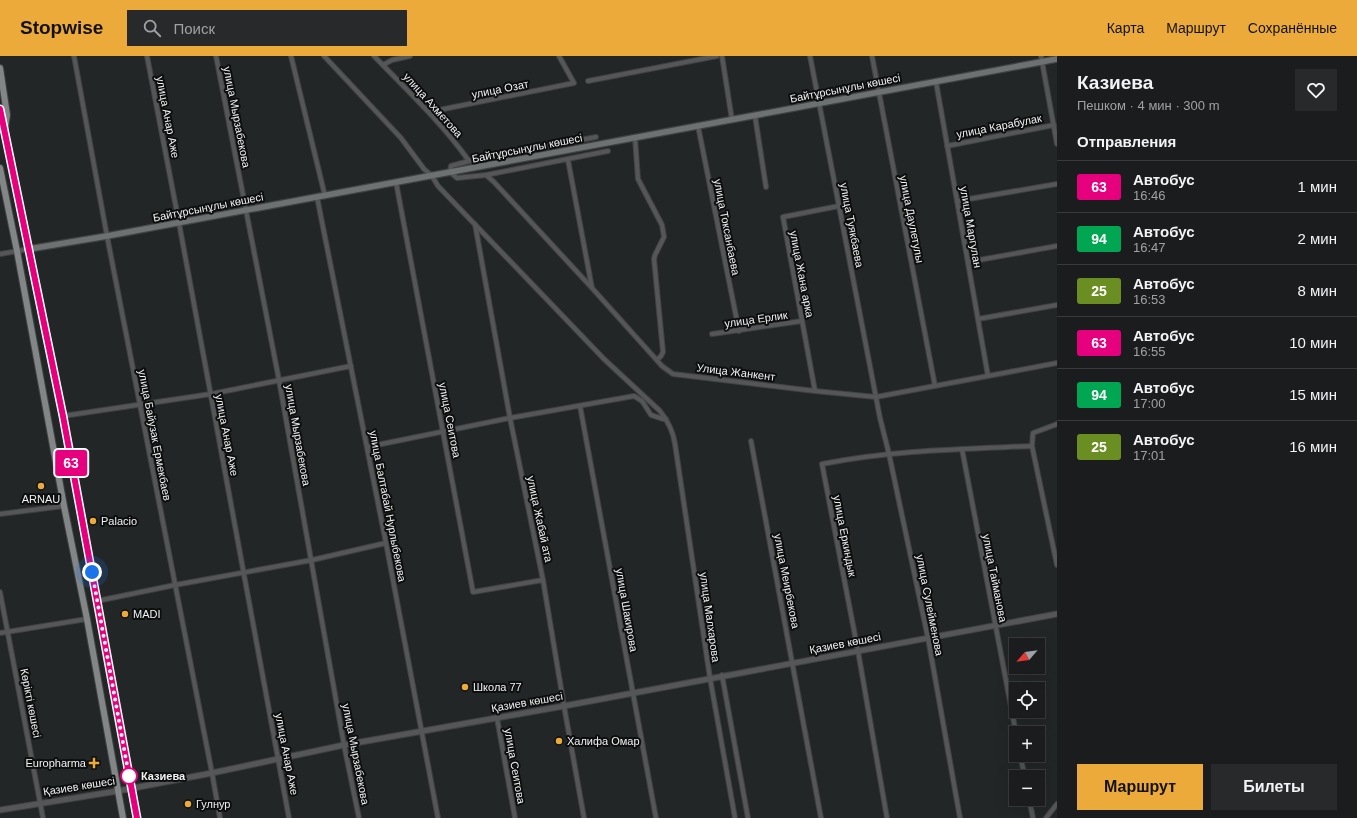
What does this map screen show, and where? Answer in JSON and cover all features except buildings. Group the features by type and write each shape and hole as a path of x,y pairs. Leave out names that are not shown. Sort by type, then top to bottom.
{"main road":[{"name":"Байтұрсынұлы көшесі","path":"29,249 179,223 755,116 936,82 1042,59 1057,59"},
{"path":"0,68 7,115 5,131"},
{"path":"0,109 63,416 137,818"},
{"path":"0,168 87,619 123,818"}],"street":[{"name":"улица Байузак Ермекбаев","path":"74,56 107,236 141,404 220,818"},
{"name":"улица Анар Аже","path":"147,56 289,818"},
{"name":"улица Мырзабекова","path":"216,56 312,560 344,745 359,818"},
{"path":"291,56 325,196"},
{"name":"улица Малхарова","path":"324,56 401,138 424,169 432,176 438,186 604,359 660,411 673,431 710,678 734,818"},
{"name":"улица Ахметова","path":"374,56 429,112 469,161"},
{"path":"379,56 382,63 410,56"},
{"name":"улица Озат","path":"429,112 574,83 560,56"},
{"path":"588,81 717,56"},
{"path":"722,56 732,120"},
{"name":"улица Туякбаева","path":"810,56 876,397"},
{"name":"улица Даулетулы","path":"872,56 935,386"},
{"path":"1042,59 1057,144"},
{"name":"улица Маргулан","path":"936,82 988,376"},
{"path":"755,116 766,187"},
{"name":"улица Карабулак","path":"948,146 1054,124"},
{"name":"улица Токсанбаева","path":"698,126 739,330"},
{"path":"596,137 469,161 451,166 450,172 457,178 486,175 608,151"},
{"path":"635,138 638,179 662,226 664,233 654,255 662,352 661,356 657,360"},
{"path":"568,160 592,288"},
{"name":"Улица Жанкент","path":"486,175 657,360 673,374 876,397 1057,363"},
{"name":"улица Сеитова","path":"396,182 473,592 544,580"},
{"path":"957,201 1057,184"},
{"name":"улица Балтабай Нурлыбекова","path":"317,197 386,543 438,818"},
{"name":"улица Жана арка","path":"815,391 783,218 840,206"},
{"name":"улица Жабай ата","path":"475,223 510,418 544,580 584,818"},
{"path":"968,262 1057,246"},
{"name":"Байтұрсынұлы көшесі","path":"0,254 29,249"},
{"path":"978,319 1057,305"},
{"name":"улица Ерлик","path":"712,334 802,321"},
{"path":"63,416 210,394 351,366"},
{"path":"367,447 510,418 634,396 642,401 651,415 657,418 666,419"},
{"name":"улица Сулейменова","path":"876,397 928,638 960,818"},
{"name":"улица Шакирова","path":"580,406 656,818"},
{"path":"1057,424 1033,433 1032,446 1057,565"},
{"name":"улица Меирбекова","path":"751,441 821,818"},
{"name":"улица Еркиндык","path":"887,818 858,651 822,464 846,459 889,454 1032,446"},
{"name":"улица Тайманова","path":"962,449 1015,726"},
{"path":"0,514 64,506"},
{"path":"97,601 312,560 386,543"},
{"name":"Көрікті көшесі","path":"0,592 43,818"},
{"name":"Қазиев көшесі","path":"0,810 40,802 118,791 344,745 564,706 722,675 1057,614"},
{"path":"0,633 87,619"},
{"name":"улица Малхарова","path":"722,675 748,818"},
{"name":"улица Сеитова","path":"497,718 515,818"},
{"path":"1046,818 1057,804"},
{"path":"1030,806 1033,818"}],"bus line":[{"name":"63","path":"0,109 63,416 137,818"}],"place":[{"name":"ARNAU","path":"41,486"},
{"name":"Palacio","path":"93,521"},
{"name":"MADI","path":"125,614"},
{"name":"Школа 77","path":"465,687"},
{"name":"Халифа Омар","path":"559,741"},
{"name":"Europharma","path":"94,763"},
{"name":"Казиева","path":"129,776"},
{"name":"Гулнур","path":"188,804"}],"route":[{"path":"92,572 129,776"}]}
